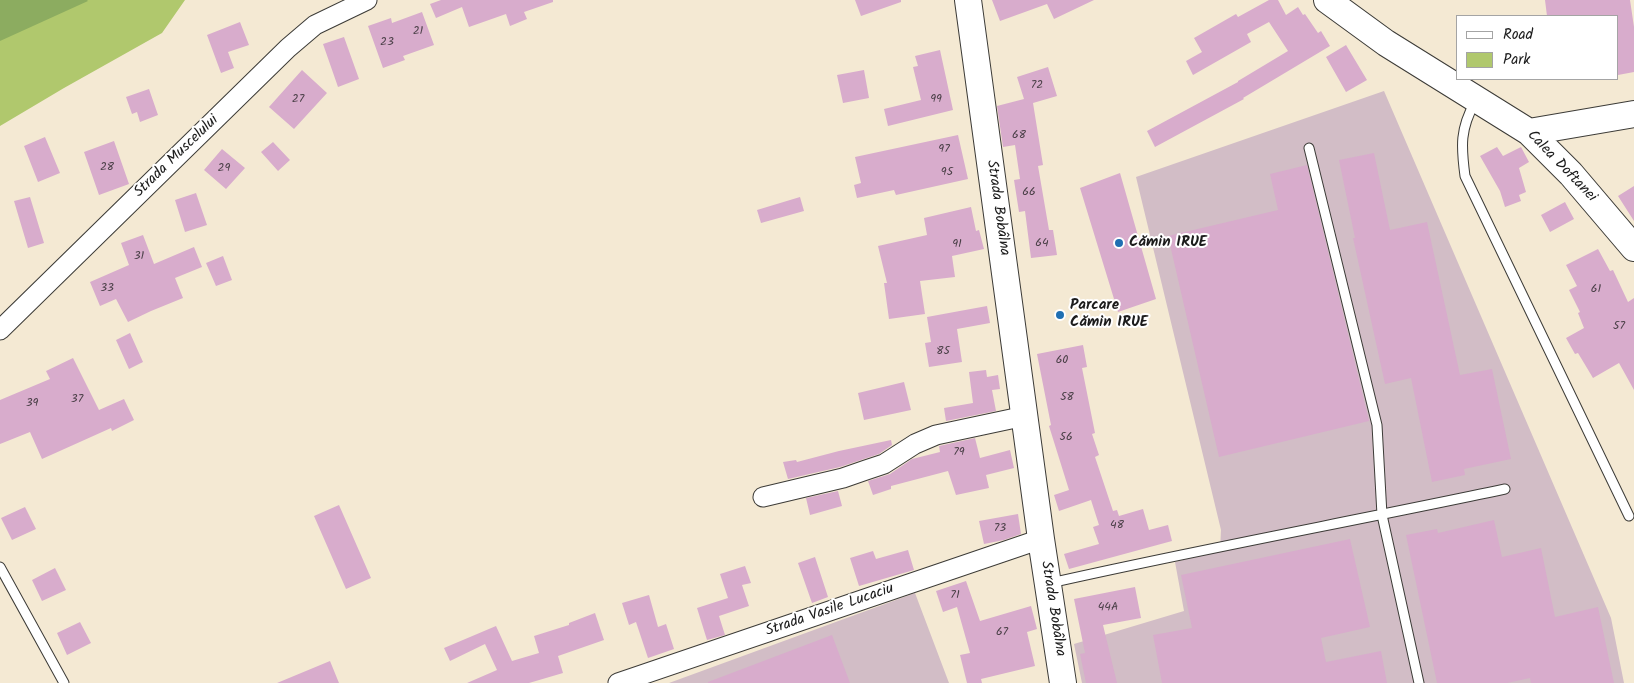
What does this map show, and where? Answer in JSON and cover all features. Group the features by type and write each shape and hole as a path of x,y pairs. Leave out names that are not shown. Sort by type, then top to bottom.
{"main road":[{"name":"Strada Bobâlna","path":"968,0 1041,539 1063,683"},
{"name":"Calea Doftanei","path":"1326,0 1386,43 1529,132 1571,174 1634,248"},
{"path":"1529,132 1634,114"}],"street":[{"name":"Strada Muscelului","path":"0,330 288,48 315,25 367,0"},
{"path":"763,497 843,478 884,464 915,444 936,434 1025,416"},
{"name":"Strada Vasile Lucaciu","path":"618,683 1041,539"}],"lane":[{"path":"1476,99 1466,117 1461,146 1465,176 1629,516"},
{"path":"1309,148 1377,425 1382,515 1419,683"},
{"path":"1048,583 1505,489"},
{"path":"0,567 64,683"}],"shaded area":[{"path":"1384,91 1611,618 1624,683 1082,683 1074,644 1184,611 1175,562 1220,551 1221,530 1136,177"},
{"path":"915,593 949,683 669,683"}],"green space":[{"path":"0,0 185,0 162,33 0,126"},
{"path":"0,0 87,0 88,1 0,41"}],"building":[{"path":"441,0 553,0 553,2 524,12 527,19 510,26 506,14 469,27 462,7 436,18 430,4"},
{"path":"855,0 901,0 901,2 861,16"},
{"path":"992,0 1094,0 1054,19 1047,4 1000,21"},
{"path":"1269,0 1278,0 1286,15 1298,7 1318,33 1321,31 1330,46 1244,99 1155,147 1147,131 1238,82 1288,51 1269,22 1247,34 1251,42 1193,75 1186,61 1202,52 1194,38 1236,14 1238,17"},
{"path":"1545,0 1630,0 1634,27 1634,72 1619,75 1619,15 1547,15"},
{"path":"422,12 434,45 403,56 405,60 383,68 368,26 391,18 392,23"},
{"path":"240,22 249,45 228,52 234,68 221,73 207,35"},
{"path":"344,37 359,79 338,87 323,44"},
{"path":"1346,45 1367,80 1346,92 1326,57"},
{"path":"940,50 953,110 888,126 884,109 921,100 913,67 918,66 915,56"},
{"path":"1048,67 1057,96 1033,103 1043,165 1038,166 1049,230 1053,230 1057,255 1031,258 1025,211 1019,212 1014,180 1020,179 1015,145 1003,147 997,106 1024,99 1017,77"},
{"path":"302,70 327,93 294,129 269,107"},
{"path":"864,70 869,98 843,103 837,75"},
{"path":"149,89 158,115 140,122 137,112 132,114 126,97"},
{"path":"958,135 968,179 896,195 894,190 857,198 854,185 861,183 855,157"},
{"path":"45,137 60,173 38,182 24,146"},
{"path":"114,141 129,184 99,195 84,152"},
{"path":"273,142 290,160 278,171 261,152"},
{"path":"1497,147 1503,156 1521,147 1529,162 1519,168 1526,192 1519,195 1521,201 1505,207 1500,191 1480,156"},
{"path":"222,149 245,168 226,189 204,170"},
{"path":"1374,153 1390,230 1427,222 1460,375 1492,369 1511,459 1464,469 1465,475 1432,482 1411,378 1385,384 1353,238 1355,238 1339,160"},
{"path":"1307,165 1369,421 1219,457 1168,236 1278,210 1270,174"},
{"name":"Cămin IRUE","path":"1120,173 1156,299 1118,312 1080,188"},
{"path":"1634,186 1634,221 1618,196"},
{"path":"196,193 207,225 185,232 175,200"},
{"path":"30,197 44,243 28,248 14,201"},
{"path":"800,197 804,211 761,223 757,210"},
{"path":"1565,202 1574,219 1550,232 1541,215"},
{"path":"971,207 976,231 979,230 984,249 952,256 955,277 920,281 925,314 889,319 884,283 887,283 878,246 927,235 924,218"},
{"path":"143,235 154,264 194,247 202,267 175,278 183,298 128,322 116,299 100,306 90,282 129,265 121,243"},
{"path":"1598,249 1610,271 1613,270 1628,302 1634,298 1634,390 1619,363 1593,378 1578,353 1575,354 1566,338 1584,328 1578,313 1580,312 1569,290 1577,286 1566,265"},
{"path":"223,256 232,280 216,286 206,263"},
{"path":"987,306 990,323 957,329 962,362 929,367 925,343 931,342 927,317"},
{"path":"130,333 143,362 129,369 116,340"},
{"path":"1083,345 1087,367 1082,368 1095,433 1092,434 1099,455 1095,457 1113,511 1117,510 1119,516 1143,509 1149,530 1168,525 1172,541 1069,569 1064,554 1099,544 1093,527 1099,525 1091,500 1059,511 1054,495 1069,490 1049,426 1051,425 1037,354"},
{"path":"73,358 99,410 124,399 134,420 112,431 111,428 42,459 30,432 0,444 0,400 50,379 46,371"},
{"path":"986,370 987,377 998,375 1000,389 992,390 996,411 946,421 944,408 973,403 969,372"},
{"path":"904,382 911,410 864,420 858,393"},
{"path":"975,438 980,458 1010,450 1014,468 986,475 989,488 956,495 948,471 891,486 891,489 873,495 868,481 890,474 912,459 940,452 939,446"},
{"path":"891,440 892,445 879,454 840,467 788,479 783,462 796,460 797,462"},
{"path":"838,491 842,506 810,515 806,498"},
{"path":"339,505 371,578 346,589 314,516"},
{"path":"25,507 36,529 12,540 1,518"},
{"path":"1018,514 1021,534 984,544 979,521"},
{"path":"1494,520 1502,557 1541,548 1555,617 1598,607 1614,683 1531,683 1530,678 1507,683 1437,683 1406,535 1437,529 1438,533"},
{"path":"1350,539 1370,627 1321,638 1326,662 1381,651 1387,683 1162,683 1153,635 1192,628 1181,575"},
{"path":"908,550 914,570 859,586 850,558 873,551 876,559"},
{"path":"815,557 828,597 812,603 798,563"},
{"path":"745,566 751,583 742,585 749,606 719,616 725,635 707,640 697,608 728,598 720,574"},
{"path":"55,568 66,590 42,601 32,580"},
{"path":"966,581 980,621 1031,606 1037,629 1027,632 1035,666 981,679 982,683 967,683 960,655 970,653 957,607 943,612 936,591"},
{"path":"1135,587 1141,618 1103,625 1117,683 1086,683 1080,654 1085,653 1074,599"},
{"path":"649,595 658,627 666,624 674,649 648,658 636,622 629,625 622,603"},
{"path":"595,613 604,640 558,656 563,673 529,683 467,683 497,670 485,644 450,661 444,648 496,626 512,661 539,653 534,636 569,625 569,623"},
{"path":"80,622 91,643 67,655 57,633"},
{"path":"832,635 850,683 708,683 708,682"},
{"path":"330,661 339,683 277,683"}],"place":[{"name":"Cămin IRUE","path":"1119,243"},
{"name":"Parcare Cămin IRUE","path":"1060,315"}]}
